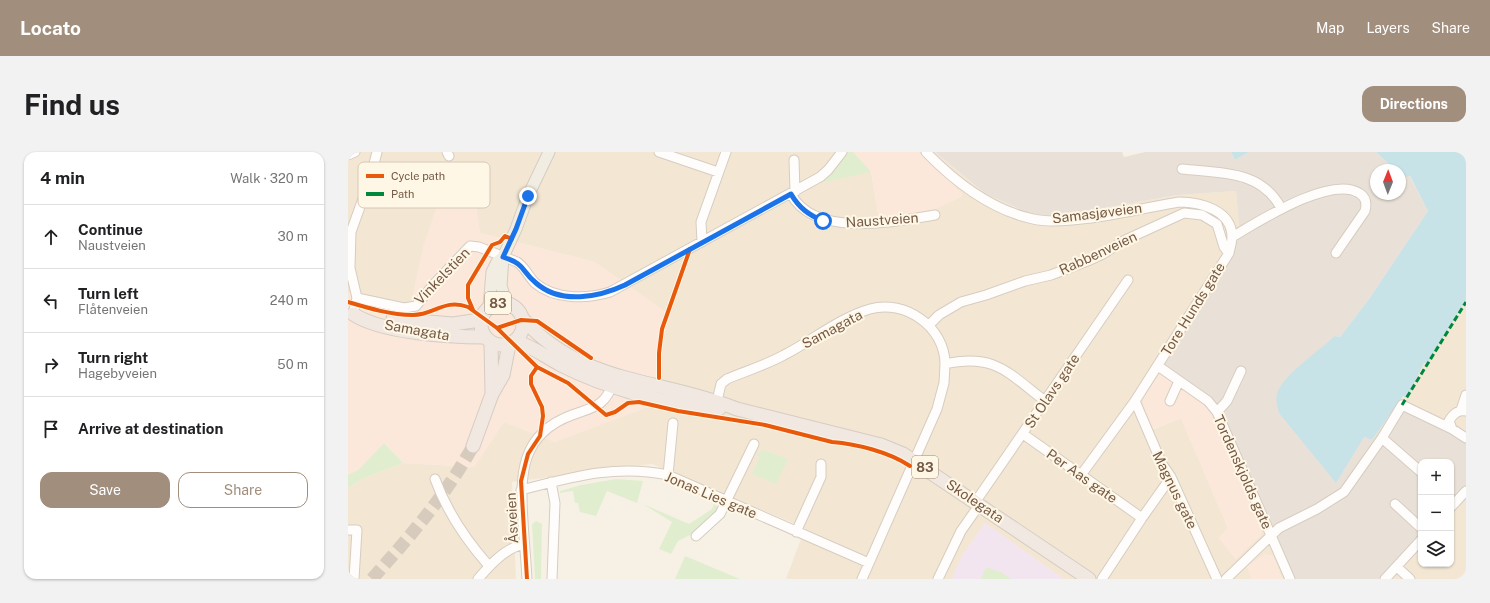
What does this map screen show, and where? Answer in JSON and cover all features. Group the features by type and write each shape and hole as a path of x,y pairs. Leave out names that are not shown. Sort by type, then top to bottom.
{"highway":[{"name":"83","path":"492,394 487,340 480,329 480,320 489,307 498,303 507,304 518,310 522,318 550,345 614,381 717,401 737,409"},
{"name":"Samagata","path":"351,313 403,321 440,324 467,323 480,320"},
{"name":"Samagata","path":"351,313 381,324 419,333 487,340"},
{"name":"83","path":"473,446 492,394 502,375 513,343 522,332 522,318"},
{"name":"83","path":"487,340 500,346 513,343 538,350 561,365 687,405 737,409"},
{"name":"Skolegata","path":"737,409 881,445 913,459 1089,579"}],"main road":[{"path":"507,304 502,286 503,257 516,229 528,196 549,152"},
{"path":"489,307 492,272 497,262 503,257"}],"street":[{"path":"348,155 355,152"},
{"path":"374,162 377,152"},
{"path":"659,152 718,172"},
{"path":"702,242 701,222 726,152"},
{"path":"503,257 522,265 532,280 542,288 557,294 579,297 610,292 793,193 828,170 842,152"},
{"name":"Samasjøveien","path":"926,152 956,181 980,196 1006,210 1034,219 1065,220 1179,202 1195,202 1209,206 1223,217 1229,224 1232,237"},
{"path":"793,193 794,160"},
{"path":"1182,169 1233,175 1255,181 1267,190 1281,208"},
{"path":"1229,253 1232,237 1281,208 1335,188 1349,188 1365,198 1365,211 1336,254"},
{"name":"Naustveien","path":"793,193 799,206 823,221 837,223 894,221 935,215"},
{"path":"351,313 357,298 350,268 351,232 360,208"},
{"name":"Rabbenveien","path":"929,325 939,315 961,302 1025,281 1051,275 1090,260 1103,254 1123,241 1184,213 1202,215 1217,224 1224,247 1229,253"},
{"name":"Vinkelstien","path":"357,298 410,308 419,303 433,285 470,246 479,247 503,257"},
{"name":"Tore Hunds gate","path":"1081,475 1135,401 1229,253"},
{"name":"St Olavs gate","path":"938,579 961,531 978,502 1128,280"},
{"name":"Samagata","path":"717,401 721,384 727,379 783,356 854,315 870,308 892,308 903,310 929,325 937,334 942,345 945,364 944,383 941,396 862,579"},
{"path":"945,364 970,360 988,362 1000,367 1045,402"},
{"name":"Tordenskjolds gate","path":"1158,366 1208,401 1217,412 1290,579"},
{"path":"1217,412 1227,401 1241,371"},
{"name":"Åsveien","path":"527,579 521,490 525,463 531,449 540,436 552,425 597,407 606,399 614,381"},
{"path":"1170,401 1180,381"},
{"path":"1452,430 1449,421 1453,414 1463,410 1466,394"},
{"name":"Magnus gate","path":"1135,401 1162,464 1171,477 1216,579"},
{"path":"1226,579 1279,528 1317,509 1344,492 1382,438 1402,405 1466,438"},
{"path":"668,475 673,423"},
{"name":"Per Aas gate","path":"1023,434 1142,518"},
{"path":"1382,438 1418,469"},
{"path":"696,536 720,514 754,444"},
{"path":"796,532 821,477 821,464"},
{"name":"Jonas Lies gate","path":"521,490 551,482 607,471 637,470 668,475 869,563"},
{"path":"1102,579 1171,477"},
{"path":"435,479 448,510 474,549 489,566"},
{"path":"551,482 555,503 552,579"},
{"path":"1454,501 1466,491"},
{"path":"1395,504 1418,525"},
{"path":"353,530 354,579"},
{"path":"1385,579 1418,543"},
{"path":"478,579 489,566 518,545 524,544"},
{"path":"1397,567 1410,579"}],"shaded area":[{"path":"348,152 853,152 871,172 879,218 952,201 962,196 947,179 918,152 935,152 986,194 1028,213 1060,216 1177,195 1236,191 1240,235 1198,300 1181,378 1220,417 1295,579 1282,579 1273,556 1247,566 1252,579 786,579 805,528 652,464 512,482 516,579 348,579 348,488 364,478 403,463 474,467 504,422 555,442 595,262 480,233 476,208 490,208 490,162 358,162 358,208 467,208 424,245 410,308 348,293","holes":["1162,375 1210,410 1262,529 1253,542 1236,559 1219,538 1228,528 1181,418 1152,430"]},
{"path":"853,152 918,152 962,193 962,196 930,212 879,218 871,172"},
{"path":"935,152 1122,152 1124,157 1145,152 1231,152 1235,160 1249,152 1376,152 1389,164 1370,164 1370,200 1406,200 1406,176 1409,175 1428,211 1369,299 1340,337 1335,336 1364,437 1372,440 1400,400 1466,443 1466,499 1454,512 1454,459 1418,459 1418,548 1387,579 1295,579 1220,417 1181,378 1160,367 1198,300 1240,235 1236,191 1177,195 1060,216 1033,215 986,194"},
{"path":"436,208 476,208 480,233 595,262 669,314 651,406 555,442 504,422 474,467 403,463 384,443 358,470 348,475 348,293 410,308 424,245"},
{"path":"1466,300 1466,443 1400,400 1403,395 1407,397 1424,363 1427,364"},
{"path":"1159,374 1165,376 1210,410 1261,526 1262,532 1259,538 1236,559 1219,538 1228,528 1181,418 1151,430 1143,404 1143,397"},
{"path":"1466,499 1466,579 1387,579 1418,548 1418,567 1454,567 1454,512"},
{"path":"985,523 1064,579 952,579 961,557"},
{"path":"1265,554 1273,556 1282,579 1252,579 1247,566"}],"green space":[{"path":"849,152 853,152 871,172 819,183 833,173"},
{"path":"384,443 403,463 364,478 348,488 348,475 358,470"},
{"path":"764,450 788,459 776,484 752,474 760,457 755,455"},
{"path":"616,479 643,481 637,503 607,491 596,516 580,512 578,503 575,503 573,491 560,493 560,491 581,485"},
{"path":"643,504 689,524 712,509 714,504 720,509 694,533 678,541 671,554 659,549 672,522"},
{"path":"536,521 542,524 541,579 535,579 532,524"},
{"path":"685,556 740,579 675,579"},
{"path":"986,567 1001,572 1011,579 981,579"}],"water":[{"path":"1231,152 1249,152 1235,160"},
{"path":"1376,152 1466,152 1466,300 1427,364 1424,363 1407,398 1403,396 1372,440 1364,437 1336,483 1279,413 1277,396 1282,384 1295,370 1335,336 1340,337 1369,299 1428,211 1410,176 1406,177 1406,164 1389,164"}],"tunnel":[{"path":"372,579 439,499 473,446"}],"marked path":[{"path":"1402,405 1466,302"}],"cycle path":[{"path":"473,310 468,298 468,285 492,245 500,242 505,236 512,239"},
{"path":"659,378 659,353 662,329 690,249"},
{"path":"348,302 380,311 404,315 419,315 452,305 468,307 497,328 537,367 568,383 606,415 615,412 628,403 639,402 678,411 765,425 832,442 862,447 883,453 910,466"},
{"path":"497,328 521,320 537,321 591,358"},
{"path":"527,579 521,481 528,454 540,436 543,416 542,407 531,384 531,376 537,367"}],"route":[{"path":"528,196 512,239 503,257 522,265 532,280 542,288 557,294 579,297 603,294 625,285 791,194 799,206 823,221"}]}
